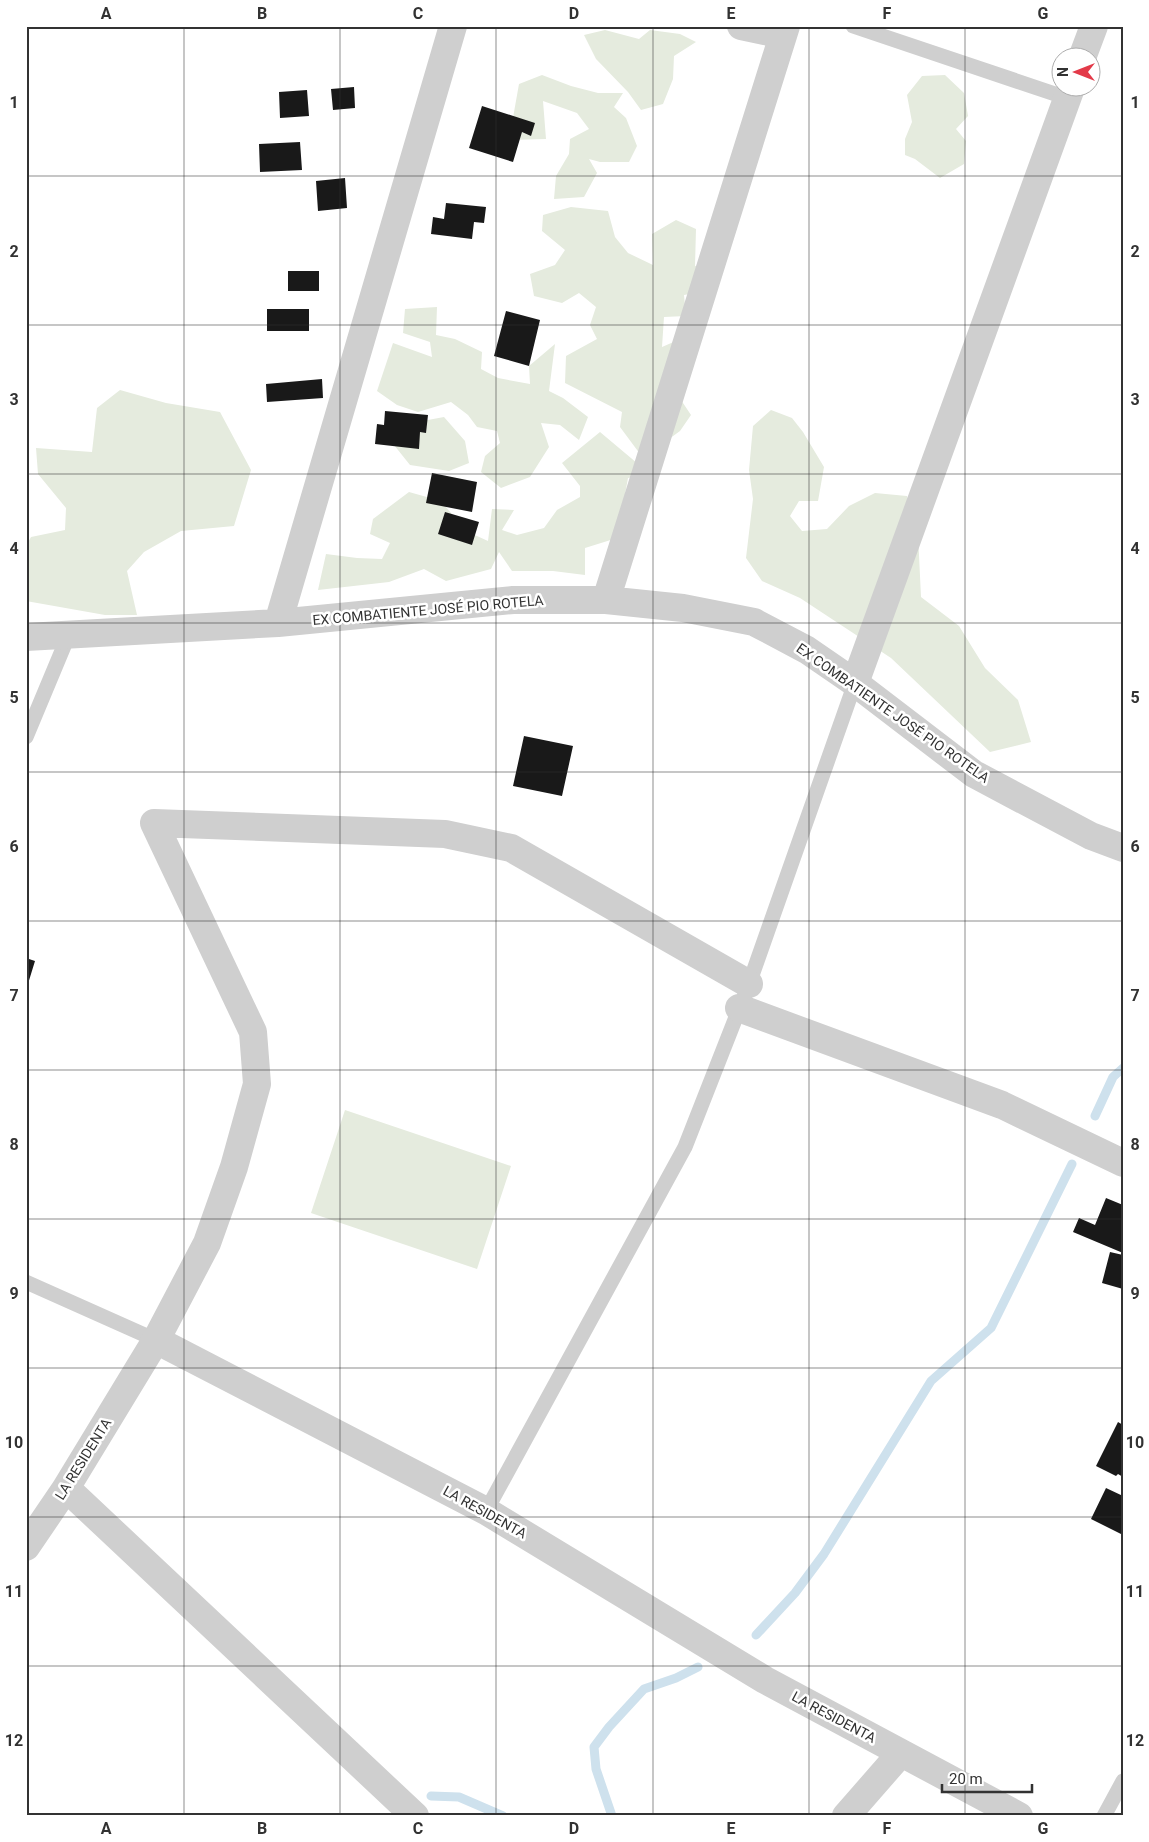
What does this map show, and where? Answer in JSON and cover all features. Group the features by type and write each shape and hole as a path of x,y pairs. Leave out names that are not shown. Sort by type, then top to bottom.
{"street":[{"path":"278,624 454,26"},
{"path":"1086,48 1094,26"},
{"path":"606,600 784,30 745,27"},
{"path":"855,683 1067,98"},
{"name":"EX COMBATIENTE JOSÉ PIO ROTELA","path":"26,637 278,624 513,600 606,600 682,608 754,622 807,650 855,683 974,774 1091,836 1123,848"},
{"path":"156,1340 207,1243 234,1167 257,1084 252,1032 154,823 445,834 511,848 744,996 1002,1105 1123,1163"},
{"name":"LA RESIDENTA","path":"26,1547 66,1488 156,1340 486,1511 765,1680 1019,1816"},
{"path":"66,1488 415,1816"},
{"path":"846,1816 902,1753"}],"lane":[{"path":"853,26 1052,88"},
{"path":"26,737 69,634"},
{"path":"486,1511 686,1147 744,996 855,683"},
{"path":"26,1282 156,1340"},
{"path":"1104,1816 1123,1781"}],"shaded area":[{"path":"605,30 639,39 650,30 680,34 696,42 674,56 673,79 663,104 641,110 628,92 596,59 584,35"},
{"path":"542,75 571,86 598,93 623,93 614,107 626,118 637,146 629,162 600,162 589,159 597,173 584,197 554,199 556,176 569,154 570,139 589,129 577,113 543,101 546,139 509,140 519,84"},
{"path":"945,75 964,93 968,116 956,129 966,141 964,164 940,178 915,159 905,155 905,139 912,122 907,95 922,76"},
{"path":"571,207 608,211 615,237 628,253 653,265 652,234 676,220 696,229 695,266 725,263 714,290 684,295 686,316 664,317 662,347 685,337 694,366 671,385 691,415 680,431 643,458 620,427 622,412 565,383 566,356 597,339 590,325 596,307 579,293 562,303 534,296 530,274 555,265 565,250 542,231 543,215"},
{"path":"437,307 436,335 455,339 482,352 481,369 498,378 530,384 529,366 555,344 549,391 563,398 588,417 579,440 560,425 541,423 549,447 530,477 501,488 481,472 485,456 500,443 497,431 477,427 468,415 451,402 418,412 397,405 377,391 393,343 432,357 430,342 403,333 405,309"},
{"path":"120,390 166,403 220,412 251,470 234,526 181,531 144,552 127,571 137,615 105,615 26,601 26,546 31,537 65,530 66,508 38,474 36,448 92,452 97,408"},
{"path":"771,410 792,418 803,432 824,467 818,501 799,501 790,516 802,531 827,529 849,506 875,493 907,496 918,534 921,597 959,626 985,668 1018,700 1031,742 990,752 891,658 800,598 762,581 746,558 753,499 749,470 753,426"},
{"path":"444,417 465,441 469,463 449,471 410,465 394,445 417,422"},
{"path":"600,432 650,474 628,478 617,538 585,548 585,575 553,571 512,571 499,552 491,569 446,581 424,569 389,582 318,590 326,554 382,559 390,543 370,534 373,519 409,492 441,501 466,531 488,541 492,509 514,510 502,530 517,535 544,528 557,510 580,497 580,486 562,463"},
{"path":"345,1110 511,1166 477,1269 311,1213"}],"building":[{"path":"354,87 355,108 333,110 331,89"},
{"path":"307,90 309,116 280,118 279,92"},
{"path":"482,106 535,123 531,136 522,132 513,162 469,148"},
{"path":"300,142 302,170 260,172 259,144"},
{"path":"345,178 347,208 318,211 316,181"},
{"path":"446,203 486,207 484,223 474,222 472,239 431,234 433,217 444,219"},
{"path":"288,271 319,271 319,291 288,291"},
{"path":"267,309 309,309 309,331 267,331"},
{"path":"506,311 540,320 529,366 494,356"},
{"path":"322,379 323,398 267,402 266,384"},
{"path":"385,411 428,415 426,433 420,432 419,449 375,444 377,424 384,425"},
{"path":"432,473 477,482 472,512 426,503"},
{"path":"445,512 479,522 472,545 438,534"},
{"path":"524,736 573,746 562,796 513,786"},
{"path":"26,958 35,961 27,987 26,987"},
{"path":"1106,1198 1123,1205 1123,1253 1073,1232 1079,1218 1095,1225"},
{"path":"1110,1252 1123,1255 1123,1289 1102,1283"},
{"path":"1118,1422 1123,1425 1123,1477 1118,1474 1116,1476 1096,1466"},
{"path":"1106,1488 1123,1496 1123,1535 1091,1519"}],"waterway":[{"path":"1095,1116 1113,1077 1123,1068"},
{"path":"756,1635 795,1593 824,1554 931,1381 991,1328 1072,1164"},
{"path":"612,1816 596,1769 594,1747 609,1727 644,1689 676,1678 698,1667"},
{"path":"431,1796 459,1797 503,1816"}]}
